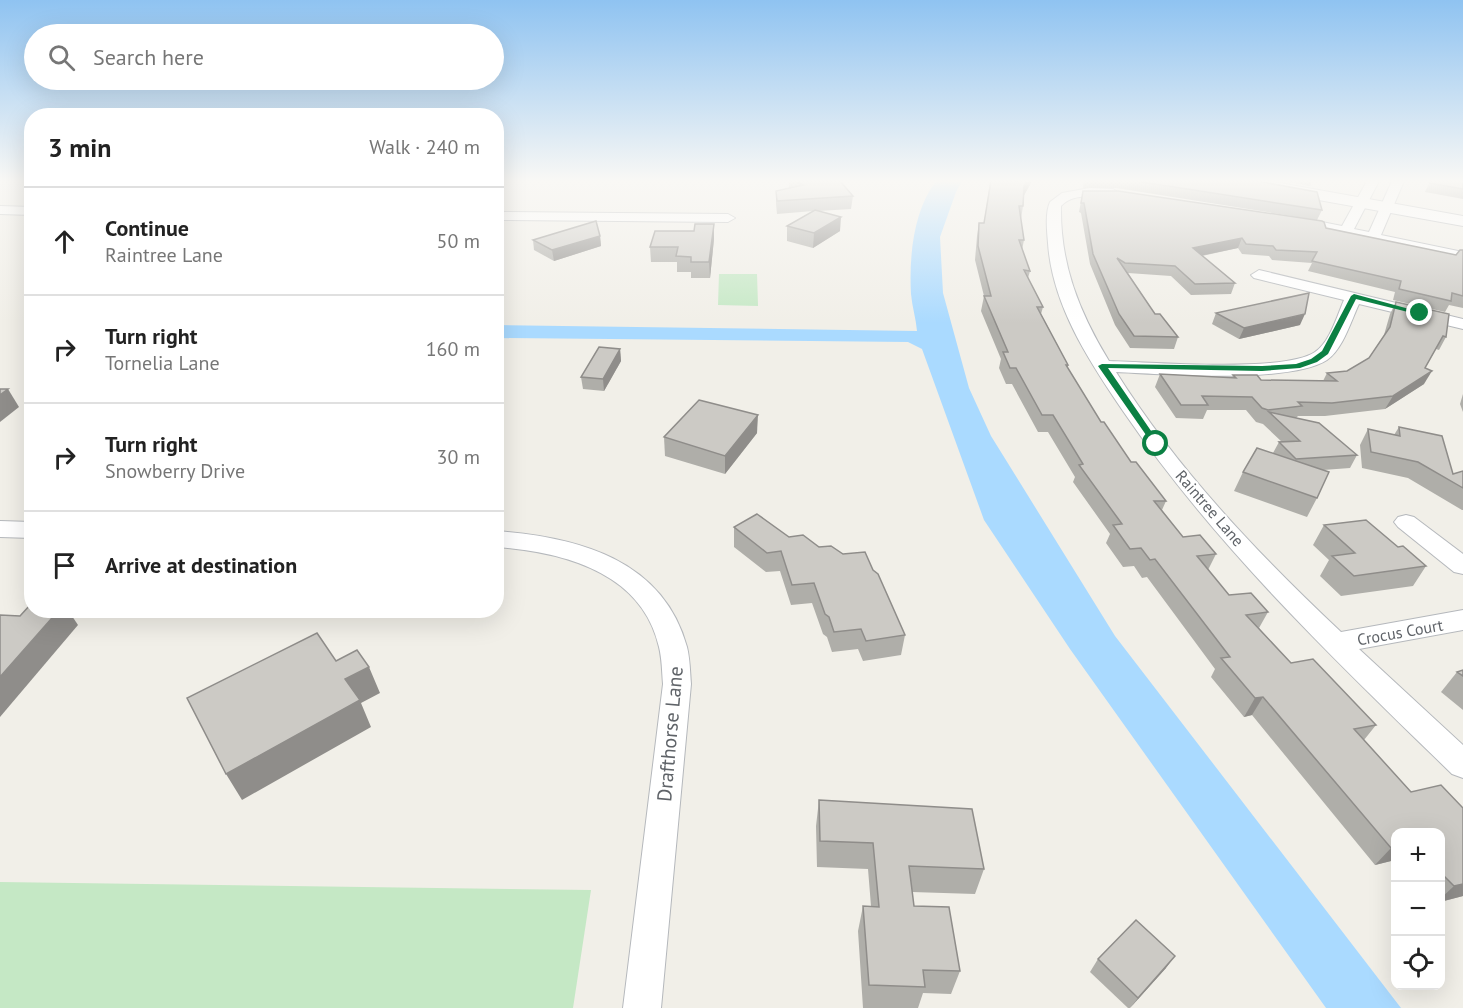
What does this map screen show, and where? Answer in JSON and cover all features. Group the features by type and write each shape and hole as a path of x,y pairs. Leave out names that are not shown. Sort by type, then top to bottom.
{"street":[{"name":"Raintree Lane","path":"1054,228 1058,265 1079,323 1102,366 1156,444 1200,498 1259,563 1336,643 1463,765"},
{"path":"1331,228 1463,256"},
{"path":"1374,236 1377,228"},
{"path":"1259,275 1463,324"},
{"path":"1102,366 1274,368 1306,363 1325,352 1354,296"},
{"path":"1407,522 1463,566"},
{"path":"0,529 24,530"},
{"name":"Drafthorse Lane","path":"504,540 556,545 584,553 608,564 640,587 657,607 669,630 676,656 677,684 642,1008"},
{"name":"Crocus Court","path":"1336,643 1463,620"}],"green space":[{"path":"719,274 757,274 758,306 718,305"},
{"path":"0,882 591,890 573,1008 0,1008"}],"water":[{"path":"915,228 943,228 940,237 943,293 969,388 991,436 1115,636 1401,1008 1326,1008 1070,649 984,520 922,349 908,342 504,338 504,325 917,331 911,294"}],"building":[{"path":"573,228 598,228 600,236 552,250 533,240"},
{"path":"694,228 713,228 709,262 691,262 691,257 676,256 678,247 650,247 655,231 694,231"},
{"path":"795,228 822,228 814,233"},
{"path":"979,228 1022,228 1024,240 1019,240 1030,271 1024,270 1043,307 1037,307 1068,365 1066,365 1101,422 1104,422 1131,462 1136,462 1166,501 1154,501 1183,537 1200,535 1216,554 1197,556 1229,595 1251,593 1268,612 1246,615 1291,663 1313,659 1376,725 1354,729 1411,792 1441,785 1463,808 1463,884 1454,886 1445,877 1445,828 1391,828 1391,848 1263,697 1255,698 1221,658 1230,657 1155,559 1150,560 1141,548 1130,549 1113,525 1122,524 1079,465 1083,464 1053,415 1042,415 1016,368 1010,368 1003,352 1008,352 984,296 991,296 978,246"},
{"path":"1088,228 1326,228 1456,255 1463,250 1463,296 1452,293 1451,301 1399,289 1401,281 1312,261 1317,252 1276,250 1273,246 1246,244 1242,238 1193,248 1235,283 1195,284 1175,266 1125,263 1117,258 1155,314 1160,314 1178,337 1134,336 1119,314 1093,254"},
{"path":"1309,293 1305,314 1244,328 1216,313"},
{"path":"1396,302 1449,314 1446,337 1443,336 1425,368 1432,371 1393,396 1332,403 1298,402 1302,406 1268,410 1262,408 1252,397 1202,396 1208,405 1181,405 1160,374 1236,378 1233,375 1257,375 1261,380 1337,381 1327,373 1347,371 1369,358 1390,327"},
{"path":"599,347 620,349 603,379 581,377"},
{"path":"0,389 8,389 0,395"},
{"path":"699,400 758,415 725,456 664,437"},
{"path":"1269,412 1319,423 1357,455 1296,459 1279,442 1300,441"},
{"path":"1399,427 1442,436 1453,474 1463,471 1463,488 1418,462 1371,452 1368,429 1400,436"},
{"path":"1257,448 1329,472 1317,498 1243,472"},
{"path":"757,514 789,537 803,535 819,547 831,546 843,554 865,552 873,570 878,574 905,635 866,641 861,629 834,632 814,583 792,585 781,551 767,553 734,527"},
{"path":"1366,520 1398,547 1403,546 1426,566 1354,576 1332,556 1355,553 1324,525"},
{"path":"24,612 24,618 52,618 0,677 0,615 20,616"},
{"path":"317,633 336,661 357,650 369,667 345,679 360,700 226,774 187,698"},
{"path":"819,800 972,809 984,869 909,866 914,906 949,907 960,971 923,970 925,987 869,985 863,906 879,907 873,843 820,841"},
{"path":"1136,920 1175,956 1138,998 1098,959"}],"route":[{"path":"1156,444 1102,366 1262,369 1297,366 1314,360 1325,352 1354,296 1420,313"}]}
